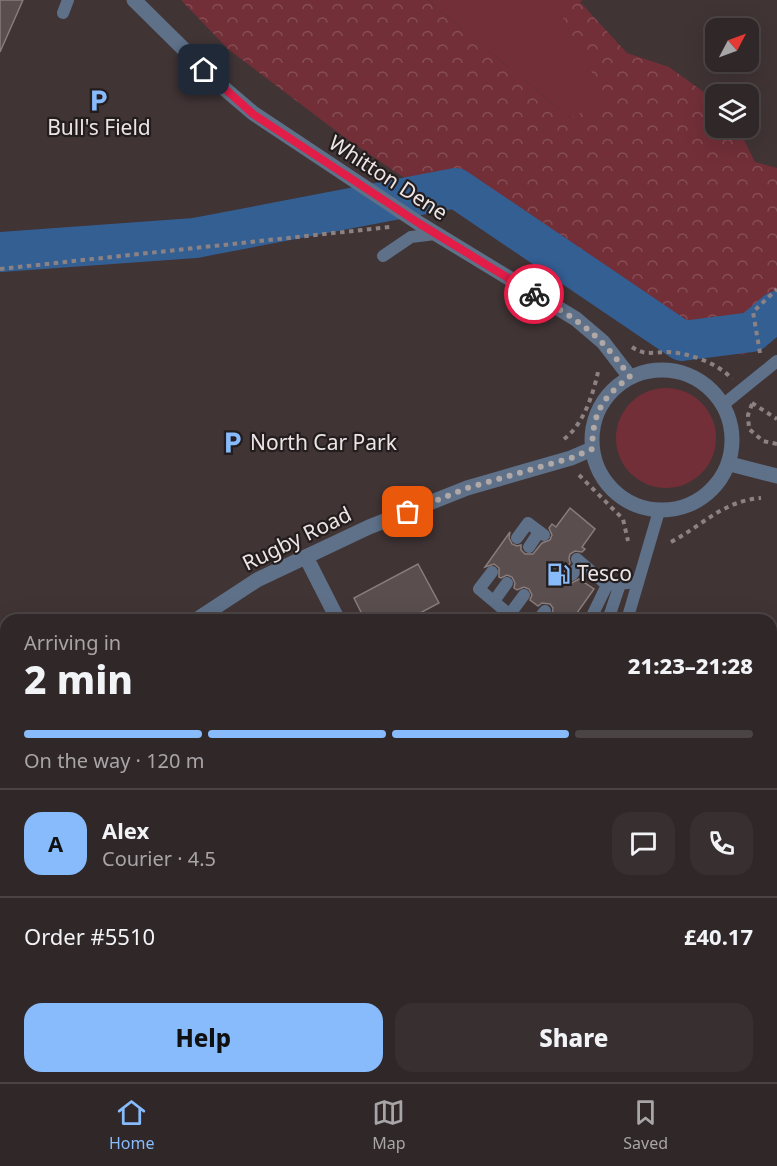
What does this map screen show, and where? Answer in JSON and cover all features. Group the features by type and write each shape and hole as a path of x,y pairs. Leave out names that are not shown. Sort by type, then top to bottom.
{"street":[{"name":"Whitton Dene","path":"134,0 219,84 253,114 435,234 576,319 603,342 630,377"},
{"path":"670,369 690,375 707,385 724,404 730,421 733,444 730,464 717,485 701,500 681,508 658,511 635,505 614,492 599,472 592,449 592,427 599,407 612,390 630,377 649,370 670,369"},
{"name":"Rugby Road","path":"205,614 257,580 369,527 467,488 571,458 592,449"},
{"path":"730,464 777,476"},
{"path":"306,557 335,614"}],"lane":[{"path":"63,13 68,0"},
{"path":"383,256 411,237 435,234"},
{"path":"724,404 777,361"},
{"path":"629,614 658,511"},
{"path":"518,538 528,523 542,533 530,547"},
{"path":"572,575 579,561 592,580 614,584 638,582"},
{"path":"492,572 479,589 509,614"},
{"path":"494,601 507,583"},
{"path":"594,614 614,584"},
{"path":"609,614 614,584"},
{"path":"514,614 524,595"}],"path":[{"path":"0,268 420,224"},
{"path":"760,347 753,312 777,290"},
{"path":"562,440 574,432 590,397 597,372"},
{"path":"777,419 752,403 748,415 749,429 762,441 777,444"},
{"path":"578,474 623,519 628,541"},
{"path":"671,542 718,512 750,499 761,498"}],"green space":[{"path":"181,0 428,0 570,118 606,100 554,0 583,0 580,2 627,53 669,67 705,93 705,138 743,138 755,162 777,168 777,330 743,355 638,323 508,235 412,183 344,137 228,49"},
{"path":"428,0 554,0 607,100 570,118"},
{"path":"666,388 685,392 701,403 712,419 716,438 712,457 701,473 685,484 666,488 647,484 631,473 620,457 616,438 620,419 631,403 647,392"}],"building":[{"path":"0,0 23,0 0,52"},
{"path":"570,508 595,529 582,547 585,549 582,552 575,551 570,554 570,563 565,571 564,578 572,583 579,579 594,589 576,614 552,614 553,608 550,604 542,603 538,606 530,600 532,595 529,589 514,588 515,583 512,577 507,575 499,577 499,568 494,564 485,567 510,532 509,538 512,544 521,545 521,550 525,554 533,554 542,543 550,540 552,535 549,528 552,524 556,527"},
{"path":"418,564 439,603 418,614 362,614 354,598"}],"waterway":[{"path":"0,252 195,238 456,188 682,341 752,332 777,311"}],"way so far":[{"path":"408,512 467,488 571,458 592,449 592,427 599,407 612,390 630,377 603,342 592,332 576,319 534,294"}],"place":[{"name":"Bull's Field","path":"99,100"},
{"name":"North Car Park","path":"232,443"},
{"name":"Tesco","path":"559,574"}],"route":[{"path":"204,70 253,114 420,224 534,294"}]}
